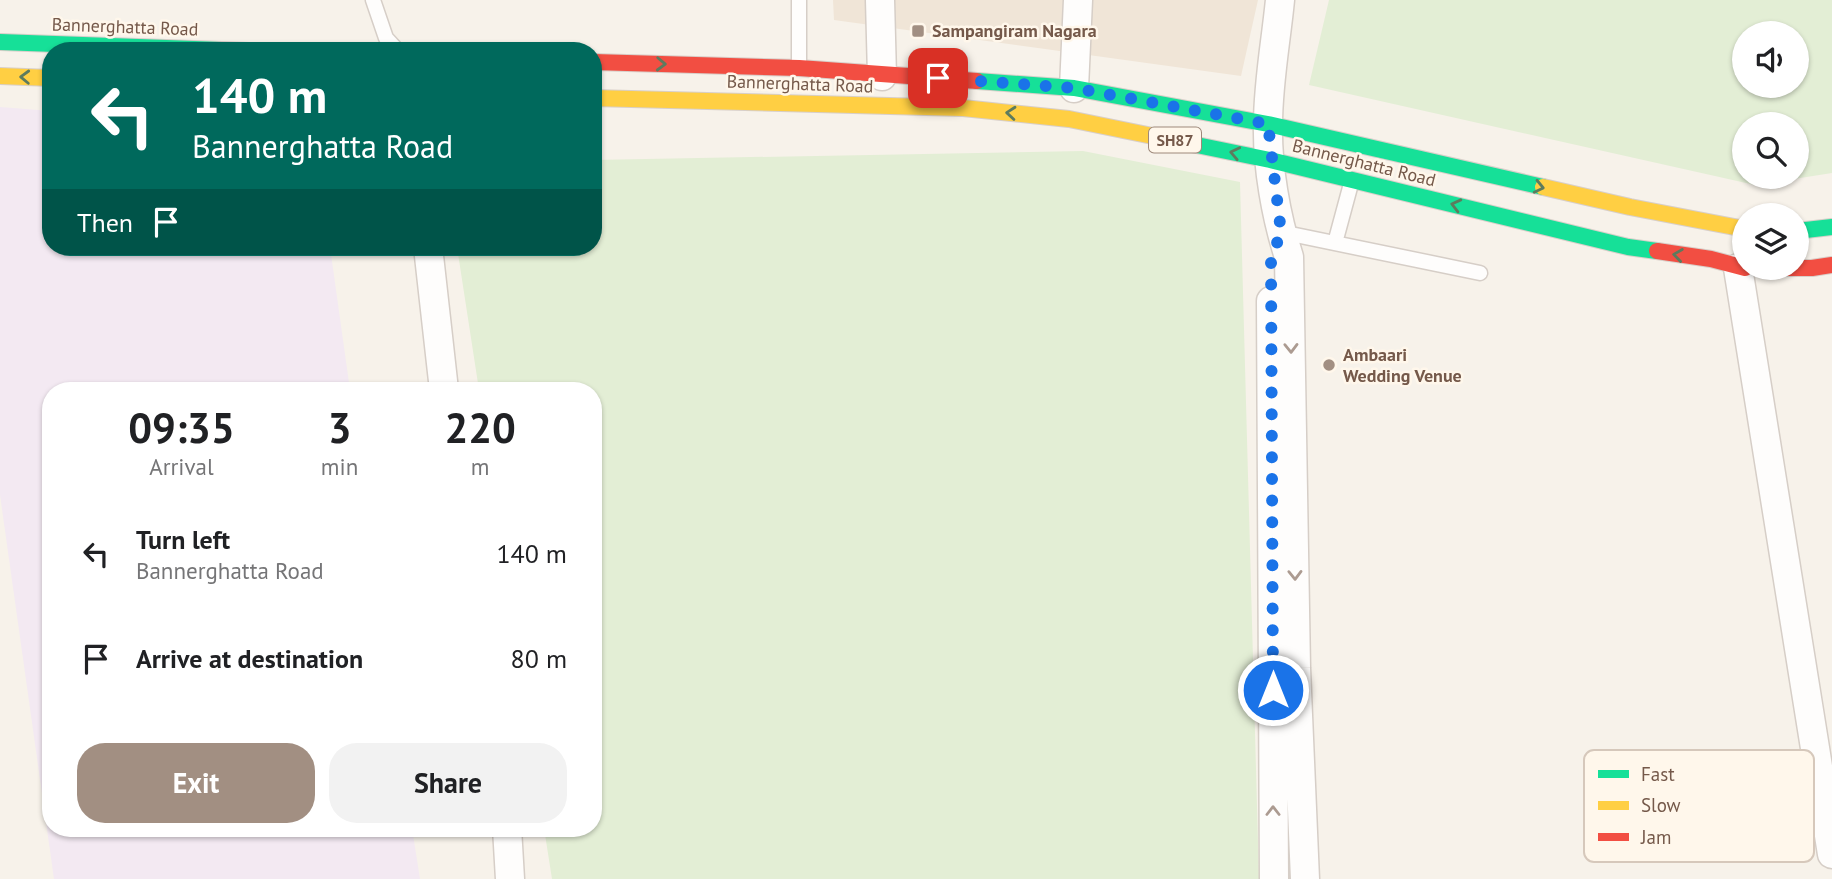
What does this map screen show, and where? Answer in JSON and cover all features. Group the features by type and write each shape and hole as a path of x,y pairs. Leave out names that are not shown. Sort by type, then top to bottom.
{"main road":[{"name":"Bannerghatta Road","path":"0,42 42,44"},
{"name":"Bannerghatta Road","path":"602,62 799,68 1074,88 1268,124 1630,207 1732,227"},
{"path":"0,76 42,78"},
{"path":"894,76 904,107"},
{"name":"Bannerghatta Road","path":"602,98 962,108 1069,119 1270,160 1628,247 1732,264"},
{"path":"1809,230 1832,227"},
{"name":"Bannerghatta Road","path":"1809,268 1832,265"}],"street":[{"path":"880,0 894,76"},
{"path":"1074,88 1078,0"},
{"path":"1280,0 1268,124 1270,160 1281,232 1289,257 1296,668 1305,879"},
{"path":"1274,879 1271,259 1281,232"},
{"path":"429,256 443,382"},
{"path":"1751,280 1832,854"},
{"path":"508,837 510,879"}],"lane":[{"path":"373,0 390,42"},
{"path":"799,0 799,68"},
{"path":"1335,243 1352,180"},
{"path":"1281,232 1480,273"}],"shaded area":[{"path":"833,0 1258,0 1241,76 834,20"},
{"path":"0,107 42,110 42,256 331,256 349,382 42,382 42,794 0,495"},
{"path":"48,837 413,837 420,879 54,879"}],"green space":[{"path":"1329,0 1832,0 1832,173 1809,177 1809,112 1732,112 1732,180 1309,85"},
{"path":"1083,151 1240,182 1259,879 552,879 545,837 602,837 602,382 478,382 458,256 602,256 602,160"}],"traffic: fast":[{"path":"0,42 42,44"},
{"path":"977,81 1074,88 1268,124 1543,187"},
{"path":"1182,142 1270,160 1628,247 1657,251"},
{"path":"1809,230 1832,227"}],"traffic: slow":[{"path":"0,76 42,78"},
{"path":"602,98 963,108 1069,119 1182,142"},
{"path":"1543,187 1732,227"}],"traffic: jam":[{"path":"602,62 799,68 977,81"},
{"path":"1657,251 1732,265"},
{"path":"1809,268 1832,265"}],"place":[{"name":"Sampangiram Nagara","path":"918,31"},
{"name":"Ambaari Wedding Venue","path":"1329,365"}],"route":[{"path":"938,78 1074,88 1268,124 1270,160 1281,232 1271,259 1273,690"}]}
